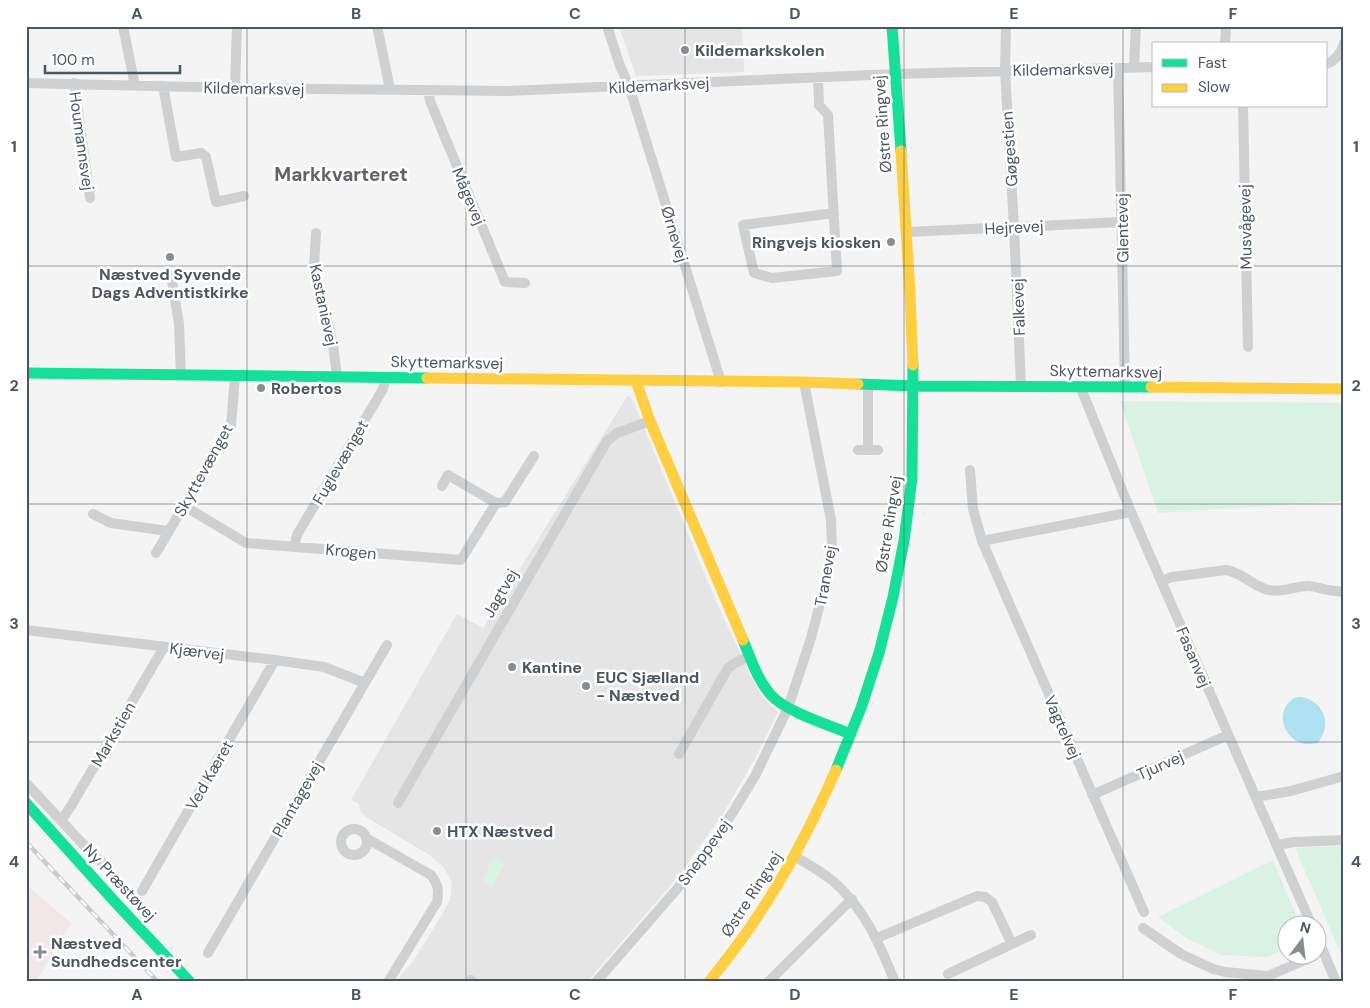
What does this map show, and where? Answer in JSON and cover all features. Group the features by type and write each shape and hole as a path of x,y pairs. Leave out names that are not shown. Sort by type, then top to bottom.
{"street":[{"path":"123,26 135,86"},
{"path":"235,88 237,26"},
{"path":"377,26 390,89"},
{"name":"Ørnevej","path":"607,26 620,66 629,86 721,382"},
{"name":"Østre Ringvej","path":"709,982 760,912 794,856 825,795 851,734 874,670 890,610 904,544 912,482 915,386 892,26"},
{"name":"Gøgestien","path":"1006,26 1004,70 1014,227"},
{"path":"1134,67 1136,26"},
{"path":"1225,42 1226,26"},
{"path":"1328,63 1336,57 1344,44"},
{"name":"Kildemarksvej","path":"26,83 235,88 508,91 895,74 1152,67"},
{"name":"Glentevej","path":"1118,68 1126,387"},
{"path":"818,77 818,105 828,115 834,213 837,272 772,278 754,273 743,225 834,213"},
{"name":"Houmannsvej","path":"74,83 90,198"},
{"path":"163,86 176,157 201,153 206,157 216,202 244,196"},
{"name":"Mågevej","path":"428,90 430,101 505,282 524,283"},
{"name":"Musvågevej","path":"1243,108 1248,347"},
{"name":"Hejrevej","path":"906,232 1122,222"},
{"name":"Falkevej","path":"1014,227 1021,386"},
{"name":"Kastanievej","path":"316,233 314,266 333,345 337,377"},
{"path":"170,275 179,324 181,375"},
{"name":"Skyttemarksvej","path":"26,373 804,382 915,386 1344,389"},
{"name":"Skyttevænget","path":"156,553 231,426 235,376"},
{"name":"Fuglevænget","path":"294,547 298,533 383,389 386,377"},
{"path":"636,381 650,421 759,678 772,696 788,708 851,734"},
{"name":"Tranevej","path":"788,708 811,638 829,569 832,546 831,520 804,382"},
{"path":"868,385 868,450"},
{"name":"Fasanvej","path":"1080,386 1131,512 1308,916"},
{"name":"Jagtvej","path":"398,803 607,442 617,433 650,421"},
{"name":"Krogen","path":"184,506 246,543 461,560 496,503 505,502 534,456"},
{"name":"Vagtelvej","path":"970,470 973,509 982,541 1144,912"},
{"path":"442,486 448,475 496,503"},
{"path":"982,541 1131,512"},
{"name":"Skyttevænget","path":"93,514 111,524 168,531"},
{"path":"1161,581 1172,577 1226,570 1243,575 1268,590 1309,586 1344,592"},
{"name":"Kjærvej","path":"26,630 324,667 365,684"},
{"name":"Plantagevej","path":"208,953 387,645"},
{"name":"Markstien","path":"61,821 164,647"},
{"path":"679,754 728,668 749,656"},
{"name":"Ved Kæret","path":"142,891 275,660"},
{"name":"Sneppevej","path":"596,982 708,849 755,776 788,708"},
{"name":"Tjurvej","path":"1092,795 1228,735"},
{"path":"1256,797 1291,791 1344,776"},
{"path":"26,782 93,855 109,868"},
{"name":"Ny Præstøvej","path":"26,803 190,982"},
{"path":"366,838 431,875 437,882 439,891 437,902 388,982"},
{"path":"1277,845 1294,842 1344,840"},
{"path":"794,856 825,875 852,899 877,938 895,982"},
{"path":"877,938 977,896 985,897 992,902 1012,944"},
{"path":"768,982 852,899"},
{"path":"1143,928 1181,954 1213,969 1268,976 1291,966"},
{"path":"948,974 1031,935"},
{"path":"1326,966 1336,982"}],"shaded area":[{"name":"Kildemarkskolen","path":"619,26 747,26 742,27 744,72 636,76"},
{"name":"EUC Sjælland - Næstved","path":"628,395 633,401 713,594 750,675 762,697 778,712 757,755 723,814 677,878 587,982 395,982 412,963 440,918 450,900 452,883 445,869 431,856 366,817 360,811 359,804 351,800 457,614 483,628"},
{"name":"Næstved Sundhedscenter","path":"26,885 71,923 36,982 26,982"}],"green space":[{"path":"1120,401 1344,403 1344,501 1158,513"},
{"path":"1344,846 1344,961 1328,924 1328,916 1324,916 1295,848"},
{"path":"494,857 505,864 492,886 481,880"},
{"path":"1273,860 1296,916 1278,916 1278,953 1267,957 1222,955 1188,939 1158,917"}],"water":[{"path":"1302,697 1313,701 1321,709 1325,719 1324,733 1318,743 1304,744 1297,741 1287,732 1284,726 1283,713 1286,706 1294,698"}],"railway":[{"path":"26,842 158,982"}],"traffic: fast":[{"path":"892,26 901,151"},
{"path":"836,770 861,708 879,653 904,541 912,478 913,365"},
{"path":"26,373 427,378"},
{"path":"858,384 1151,387"},
{"path":"743,640 755,669 771,695 787,707 808,718 851,734"},
{"path":"26,803 190,982"}],"traffic: slow":[{"path":"901,151 913,365"},
{"path":"427,378 858,384"},
{"path":"636,381 650,421 743,640"},
{"path":"1151,387 1344,389"},
{"path":"709,982 735,949 781,880 810,826 836,770"}],"place":[{"name":"Kildemarkskolen","path":"685,50"},
{"name":"Ringvejs kiosken","path":"891,242"},
{"name":"Næstved Syvende Dags Adventistkirke","path":"170,257"},
{"name":"Robertos","path":"261,388"},
{"name":"Kantine","path":"512,667"},
{"name":"EUC Sjælland - Næstved","path":"586,686"},
{"name":"HTX Næstved","path":"437,831"},
{"name":"Næstved Sundhedscenter","path":"40,952"}],"district":[{"name":"Markkvarteret","path":"341,174"}]}
